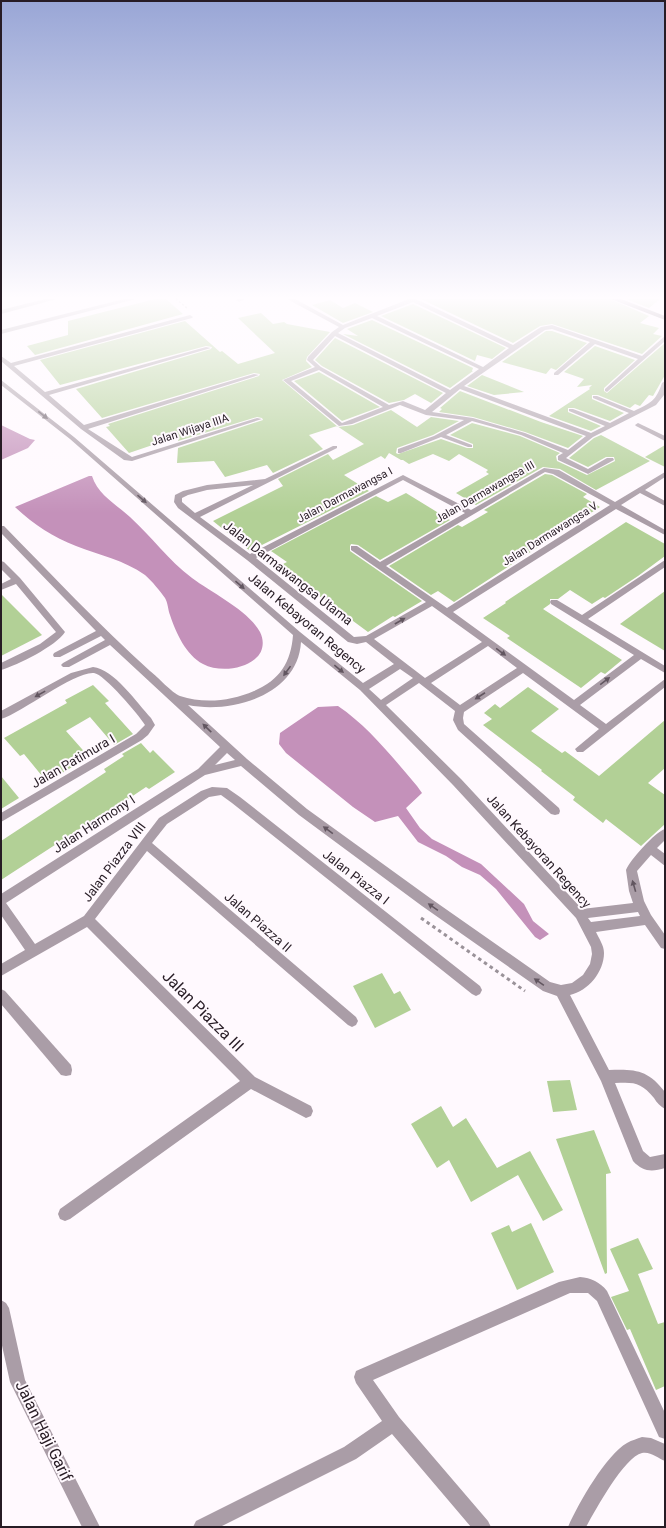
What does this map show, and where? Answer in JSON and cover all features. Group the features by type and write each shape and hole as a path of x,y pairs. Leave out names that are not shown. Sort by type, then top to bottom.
{"street":[{"path":"17,370 43,395 83,428 256,375"},
{"path":"43,395 130,370"},
{"path":"312,370 286,380 340,425 348,424 401,403 426,413 471,420 522,434 567,452"},
{"path":"323,370 388,407"},
{"path":"406,370 450,393"},
{"path":"426,413 480,370"},
{"path":"556,374 560,370"},
{"path":"607,390 629,370"},
{"name":"Jalan Kebayoran Regency","path":"1,382 72,438 297,634 362,688 457,782 580,914 597,946 598,954 595,966 587,979 574,988 561,990"},
{"path":"610,460 588,472 561,459 561,457 591,436 634,412 654,404 661,395 665,384"},
{"path":"459,386 591,436"},
{"path":"595,397 634,412"},
{"path":"571,410 610,426"},
{"name":"Jalan Wijaya IIIA","path":"83,428 127,458 137,458 260,419"},
{"path":"401,451 441,435 471,420"},
{"path":"638,425 665,439"},
{"path":"441,435 470,446"},
{"path":"194,516 335,447"},
{"name":"Jalan Darmawangsa III","path":"380,566 544,470 556,472 665,533"},
{"name":"Jalan Darmawangsa V","path":"447,612 665,474"},
{"name":"Jalan Darmawangsa I","path":"250,558 403,477 471,513"},
{"name":"Jalan Darmawangsa Utama","path":"266,481 193,490 178,497 178,502 351,640 357,641 368,639"},
{"path":"639,490 665,504"},
{"path":"1,528 111,642 176,698 243,762 303,812 426,902 548,987 561,990 606,1077 638,1156 645,1164 652,1165 665,1161"},
{"path":"354,548 447,612 606,729"},
{"path":"582,619 665,563"},
{"path":"1,564 17,580 61,632 59,637 1,667"},
{"path":"1,587 17,580"},
{"path":"432,602 368,639 460,710"},
{"path":"554,602 665,670"},
{"path":"57,655 102,632"},
{"path":"176,698 195,703 215,704 236,701 255,695 272,686 285,675 294,662 298,648 297,634"},
{"path":"66,665 111,642"},
{"path":"380,705 488,642"},
{"path":"1,715 74,675 47,644"},
{"path":"574,704 640,655"},
{"path":"362,688 401,664"},
{"path":"524,668 460,710 457,718 461,727 555,811"},
{"name":"Jalan Patimura I","path":"1,818 139,737 149,728 148,721 101,672 84,670 74,675"},
{"path":"580,749 665,682"},
{"name":"Jalan Harmony I","path":"1,900 202,772 226,746"},
{"name":"Jalan Harmony I","path":"202,772 243,762"},
{"name":"Jalan Piazza VIII","path":"1,970 88,920 163,821 205,794 218,790"},
{"name":"Jalan Piazza I","path":"218,790 223,791 236,800 476,990"},
{"path":"665,833 631,870 641,907 647,920 665,944"},
{"name":"Jalan Piazza II","path":"146,844 352,1021"},
{"path":"650,848 665,861"},
{"path":"1,906 33,951"},
{"path":"580,914 641,907"},
{"name":"Jalan Piazza III","path":"88,920 250,1082 306,1111"},
{"path":"588,928 647,920"},
{"path":"1,995 66,1070"},
{"path":"606,1077 638,1076 650,1084 665,1102"},
{"path":"65,1214 250,1082"},
{"path":"482,1527 393,1423 362,1377 564,1287 585,1284 595,1289 602,1296 665,1431"},
{"name":"Jalan Haji Garif","path":"1,1308 18,1382 91,1527"},
{"path":"202,1527 350,1453 393,1423"},
{"path":"577,1527 602,1483 624,1456 636,1447 643,1444 652,1446 665,1453"}],"shaded area":[{"path":"1,425 35,440 28,448 1,460"},
{"path":"92,476 98,489 130,517 183,571 247,616 262,636 263,643 258,657 244,666 230,669 209,667 203,664 192,655 182,643 172,622 165,598 145,575 129,565 76,546 51,534 29,519 15,507"},
{"path":"338,706 370,733 390,754 422,793 406,808 420,828 432,839 481,864 524,904 533,921 549,934 540,940 535,937 496,889 480,875 462,867 446,856 418,842 398,816 375,822 353,807 286,753 279,744 280,733 318,707"}],"building":[{"path":"48,370 115,370 60,385"},
{"path":"139,370 304,370 282,380 337,426 309,435 323,449 273,473 267,465 225,477 214,461 177,463 178,448 263,420 262,418 257,417 178,441 179,436 129,453 106,427 110,426 108,424 259,376 260,374 254,373 102,418 76,389"},
{"path":"330,370 398,370 443,393 431,403 415,394 404,400 389,403"},
{"path":"415,370 473,371 450,388"},
{"path":"532,370 549,370 546,374"},
{"path":"566,370 624,370 604,388 604,391 607,393 633,370 665,370 665,375 653,396 649,395 640,406 635,404 630,408 598,395 592,395 592,399 624,413 610,421 574,408 568,408 568,412 601,426 591,431 549,416 590,389 589,388 592,385 577,387 584,379 564,372"},
{"path":"319,372 380,407 342,421 294,381"},
{"path":"482,375 524,392 494,395 467,386"},
{"path":"460,391 541,422 583,436 568,448 525,432 473,417 439,412 442,409 440,408"},
{"path":"391,410 417,427 431,417 459,421 433,435 397,448 396,453 398,454 441,439 467,448 473,448 473,444 450,435 472,423 520,436 560,453 556,456 557,461 587,475 615,461 614,457 606,457 588,467 569,458 594,438 601,435 650,461 596,490 560,469 543,467 476,505 456,493 489,474 486,472 488,470 459,454 449,461 433,454 409,464 389,453 385,459 381,456 344,475 369,491 250,551 213,521 283,486 278,479 328,454 333,460 364,444 338,427 353,425"},
{"path":"665,445 665,467 645,457"},
{"path":"545,474 552,475 587,494 583,497 600,507 454,602 438,591 431,595 389,566 458,525 462,527 488,512 484,510"},
{"path":"406,493 450,520 380,560 358,545 351,544 350,546 350,551 422,601 395,617 393,616 368,632 292,576 290,577 277,567 287,562 271,551 376,496 388,502"},
{"path":"626,522 665,544 665,556 605,598 603,597 592,604 570,590 558,599 550,599 550,604 543,609 622,660 605,674 601,672 581,688 507,638 510,636 483,618 506,603 505,602"},
{"path":"665,591 665,651 620,624"},
{"path":"1,594 42,635 1,656"},
{"path":"93,685 109,701 105,703 133,734 114,745 90,717 66,731 89,757 47,782 24,754 20,756 4,738 67,703 65,700"},
{"path":"528,687 559,709 531,731 562,753 565,751 599,776 665,720 665,768 648,783 665,795 665,824 641,846 606,819 603,823 573,800 575,797 541,771 542,770 483,725 492,719 484,713 495,704 500,708"},
{"path":"141,743 150,753 153,750 175,772 149,789 146,787 100,818 98,817 1,880 1,841 106,772 104,769 124,756 122,754"},
{"path":"1,776 19,798 1,809"},
{"path":"382,973 394,994 400,991 411,1010 375,1028 353,986"},
{"path":"570,1080 577,1110 553,1112 547,1081"},
{"path":"441,1106 453,1127 466,1118 497,1168 530,1151 563,1210 543,1221 518,1175 471,1202 449,1160 437,1168 411,1124"},
{"path":"594,1130 611,1173 606,1174 607,1273 605,1274 556,1139"},
{"path":"531,1223 554,1272 517,1290 491,1233 509,1225 512,1232"},
{"path":"638,1238 653,1269 638,1274 658,1324 665,1322 665,1386 656,1390 630,1329 627,1330 611,1297 629,1291 610,1249"}]}
